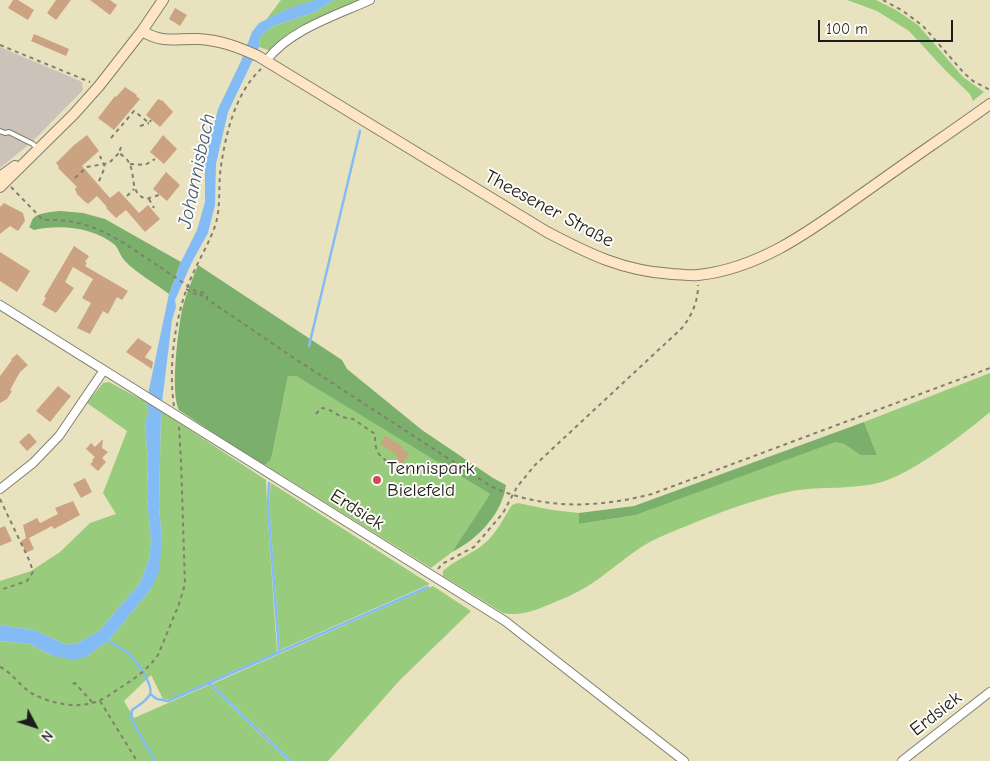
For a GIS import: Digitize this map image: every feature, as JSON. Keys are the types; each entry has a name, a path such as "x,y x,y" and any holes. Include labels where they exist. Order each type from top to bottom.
{"street":[{"path":"0,187 87,101 142,31 163,0"},
{"path":"267,60 271,54 300,32 370,0"},
{"name":"Theesener Straße","path":"142,31 161,40 200,39 226,43 267,60 457,179 547,232 584,251 618,265 652,272 697,275 742,265 782,248 834,214 990,104"},
{"path":"0,177 34,152"},
{"name":"Erdsiek","path":"0,305 505,622 684,761"},
{"path":"0,489 33,463 54,441 104,370"},
{"name":"Erdsiek","path":"902,761 990,692"}],"lane":[{"path":"0,130 5,133 9,132 33,144 34,152"}],"path":[{"path":"883,0 903,11 923,26 973,82 990,90"},
{"path":"0,45 99,86"},
{"path":"0,667 32,694 77,706 100,701 147,669 158,655 179,604 185,584 181,460 173,396 178,320 186,289 216,223 219,207 221,166 233,115 246,86 267,60"},
{"path":"111,138 134,111 148,123"},
{"path":"140,126 151,120"},
{"path":"76,178 88,166 105,164 112,160 120,153 121,147"},
{"path":"120,153 130,164 134,189 141,197 149,199 159,195"},
{"path":"100,156 105,164"},
{"path":"130,164 145,165 155,159"},
{"path":"99,180 105,164"},
{"path":"11,187 44,220 72,221 96,228 160,267 444,458 492,488 512,496 558,505 602,504 644,496 990,368"},
{"path":"127,196 134,189"},
{"path":"149,199 154,208"},
{"path":"432,576 442,564 474,547 503,513 517,487 535,465 682,328 691,316 696,304 697,275"},
{"path":"186,289 195,294 202,292 207,296 207,299"},
{"path":"316,414 321,408 328,409 342,417 353,420 374,434 378,454 404,470 412,470"},
{"path":"0,499 33,572 27,581 0,590"},
{"path":"73,684 75,683 92,702"},
{"path":"100,701 137,761"}],"shaded area":[{"path":"0,47 82,82 83,90 33,141 0,168"}],"green space":[{"path":"281,0 315,0 287,9 266,20"},
{"path":"334,0 358,0 299,27 271,51 259,47 260,37 271,27 315,12"},
{"path":"847,0 876,0 896,10 918,25 963,77 984,92 973,101 970,94 909,31 877,11"},
{"path":"60,211 83,213 105,219 181,262 169,294 135,270 124,259 115,245 97,234 76,228 54,227 34,230 29,227 37,215"},
{"path":"198,265 342,360 347,369 422,430 506,485 500,506 479,533 462,547 452,552 490,494 296,376 288,376 271,460 265,465 251,458 179,410 176,402 175,376 179,332 182,310"},
{"path":"990,373 990,412 967,431 923,461 909,470 882,482 860,486 792,491 724,511 650,542 580,591 543,607 523,613 503,613 443,576 443,571 489,539 512,505 518,503 579,513 579,524 636,515 835,441 844,444 860,455 877,455 864,422"},
{"name":"Tennispark Bielefeld","path":"288,376 296,376 490,494 452,552 431,568 265,465 271,460"},
{"path":"109,382 146,402 149,413 145,422 148,463 147,497 151,541 149,559 140,583 99,631 78,643 67,645 34,630 0,625 0,581 31,571 60,552 90,523 116,514 103,493 127,431 87,403 103,383"},
{"path":"161,411 266,480 277,652 171,699 163,699 151,675 124,701 134,718 209,685 288,761 0,761 0,641 30,644 53,656 86,657 109,640 151,589 162,541 159,506"},
{"path":"864,422 877,455 860,455 844,444 835,442 636,515 579,524 579,513 634,506"},
{"path":"271,483 430,584 280,650 269,504"},
{"path":"433,586 471,611 400,680 328,761 292,761 212,684"}],"water":[{"path":"315,0 334,0 315,12 271,27 260,37 259,47 228,112 216,164 215,205 208,233 192,262 175,300 176,307 172,320 161,411 159,506 162,541 159,572 151,589 109,640 86,657 74,660 53,656 30,644 0,641 0,625 34,630 67,645 78,643 99,631 140,583 149,559 151,541 147,497 148,463 145,422 149,413 146,402 169,294 181,262 197,230 205,202 205,160 218,109 241,61 252,32 259,23 287,9"}],"building":[{"path":"13,0 18,0 34,10 28,20 8,8"},
{"path":"56,0 71,0 56,20 47,13"},
{"path":"90,0 110,0 117,5 110,15"},
{"path":"175,8 187,15 180,26 169,19"},
{"path":"34,34 69,49 66,56 31,41"},
{"path":"125,87 140,99 114,130 98,118 115,96"},
{"path":"158,99 163,101 173,112 160,127 146,115"},
{"path":"87,135 99,151 82,166 110,198 119,191 139,213 148,205 160,219 145,232 126,210 116,218 97,196 88,204 77,194 75,189 77,187 58,168 56,163"},
{"path":"163,135 177,149 164,164 150,152"},
{"path":"166,172 180,185 167,201 153,189"},
{"path":"4,203 23,213 25,221 18,231 10,226 0,234 0,207"},
{"path":"74,246 89,256 85,266 128,291 122,300 117,297 108,314 103,311 90,334 77,328 91,303 82,298 93,279 73,267 65,282 74,288 56,313 42,305 46,298 44,297"},
{"path":"0,252 30,271 17,292 0,281"},
{"path":"138,338 152,347 145,357 153,362 152,369 126,352"},
{"path":"17,354 28,365 20,372 7,399 0,403 0,376 11,359"},
{"path":"58,386 71,396 50,422 36,411"},
{"path":"29,433 37,442 27,451 19,442"},
{"path":"385,436 409,453 402,465 396,462 398,457 395,456 396,454 380,444"},
{"path":"103,439 102,448 108,452 102,458 106,462 98,471 90,464 95,457 86,449 91,443 95,447"},
{"path":"85,478 92,492 81,498 73,484"},
{"path":"73,501 80,515 54,529 52,526 29,538 34,549 26,553 21,541 26,538 23,525 37,518 40,523 58,514 55,508"},
{"path":"5,526 12,541 0,546 0,528"}],"waterway":[{"path":"309,346 360,131"},
{"path":"269,483 268,505 279,652"},
{"path":"150,694 157,699 168,701 428,587"},
{"path":"105,639 129,654 147,679 150,690 149,697 132,710 131,718 155,761"},
{"path":"209,683 290,761"}],"place":[{"name":"Tennispark Bielefeld","path":"377,480"}],"water label":[{"name":"Johannisbach","path":"197,171"}]}
